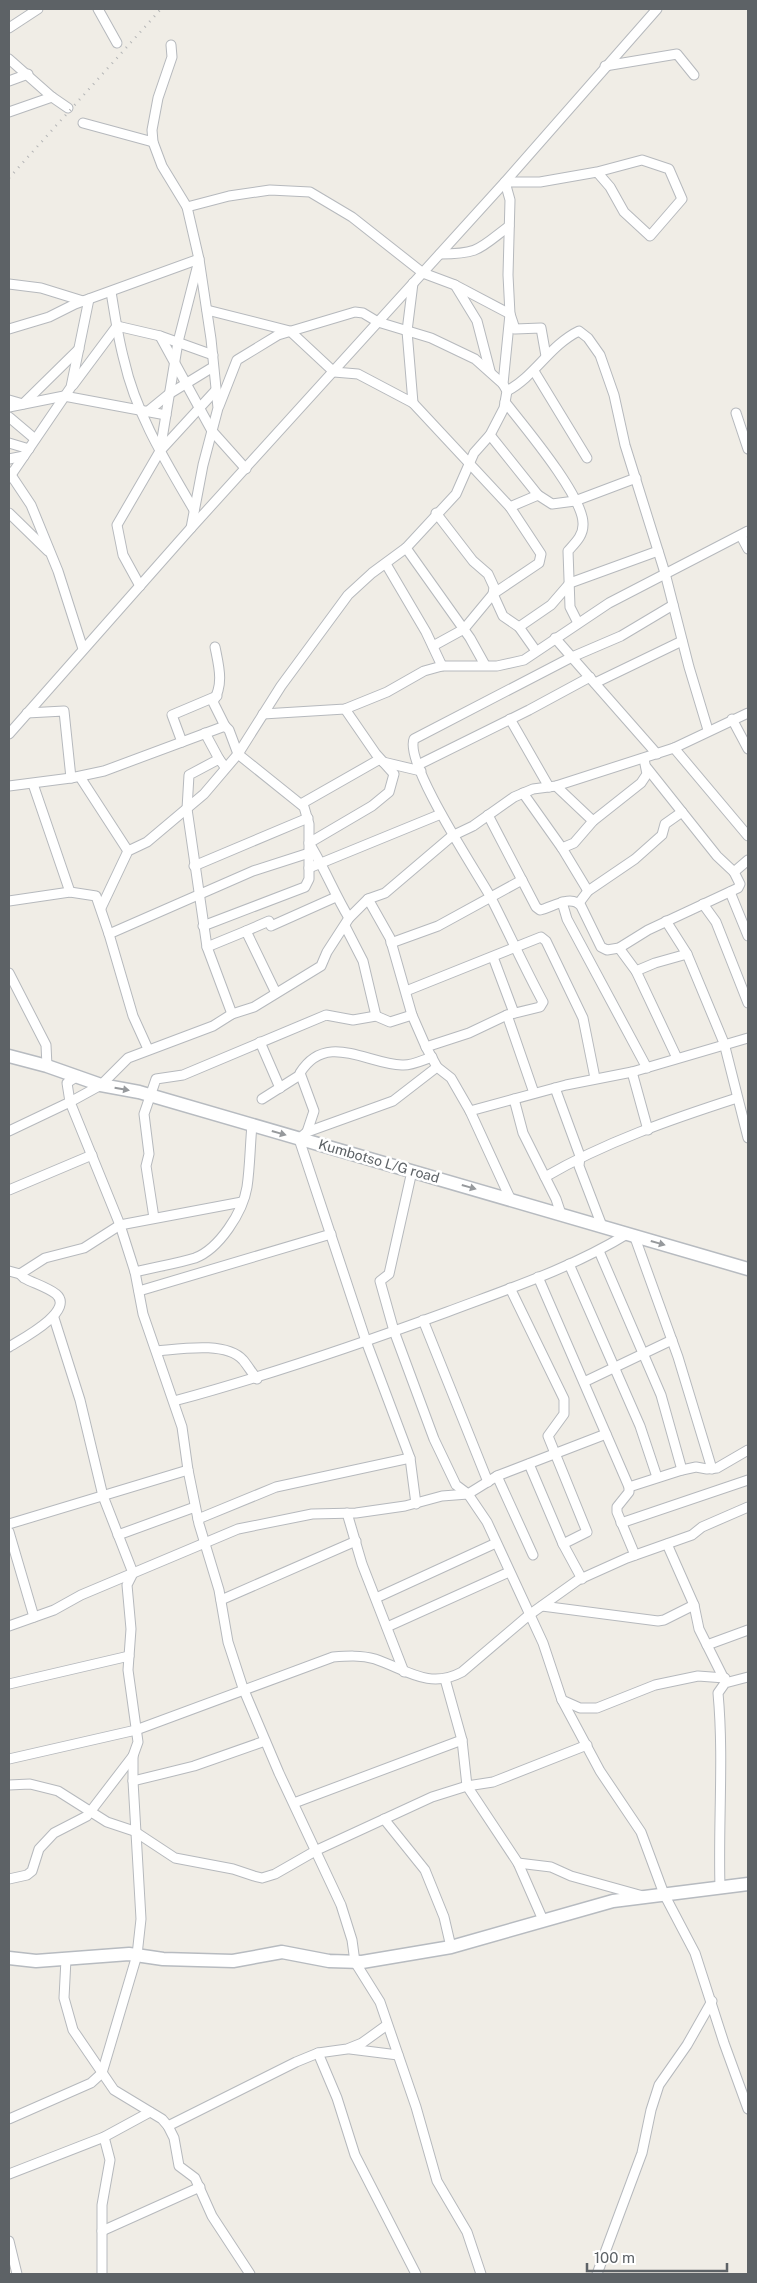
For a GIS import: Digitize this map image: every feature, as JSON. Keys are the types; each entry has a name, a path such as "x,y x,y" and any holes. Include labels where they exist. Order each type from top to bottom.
{"main road":[{"name":"Kumbotso L/G road","path":"9,1056 47,1066 101,1085 150,1095 252,1125 303,1135 412,1171 510,1198 748,1269"},
{"path":"9,1958 36,1961 136,1955 163,1959 233,1961 282,1952 329,1961 355,1962 399,1957 451,1947 613,1901 748,1884"}],"street":[{"path":"9,28 38,9"},
{"path":"98,9 117,43"},
{"path":"9,734 191,528 423,273 657,9"},
{"path":"171,45 172,57 158,98 152,130 153,142 162,166 187,207 199,259 207,310 218,408"},
{"path":"605,66 677,54 694,75"},
{"path":"9,59 52,97 68,108"},
{"path":"9,81 28,74"},
{"path":"9,112 52,97"},
{"path":"83,123 153,142"},
{"path":"504,182 540,182 597,172 642,160 669,169 682,199 650,236 624,212 610,187 597,172"},
{"path":"101,908 128,851 147,842 204,794 238,754 262,714 348,595 372,573 406,548 436,513 456,494 474,452 490,434 504,408 510,314 510,195 504,182"},
{"path":"187,207 229,196 270,190 310,192 352,217 423,273 455,285 510,314 515,329 541,328 546,356"},
{"path":"440,254 464,254 478,251 509,226"},
{"path":"9,328 49,317 86,300 199,259"},
{"path":"160,452 178,342 199,259"},
{"path":"412,403 407,331 414,283"},
{"path":"9,284 41,288 86,300"},
{"path":"455,285 477,322 490,371"},
{"path":"111,292 124,362 160,452 194,510"},
{"path":"71,387 86,300"},
{"path":"207,310 290,331 334,372 358,374 412,403 510,508 541,554 539,563 493,594 464,629 433,646"},
{"path":"191,528 218,408 237,360 278,335 354,312 363,313 378,322 431,338 476,359 505,387"},
{"path":"117,326 160,336 213,355"},
{"path":"83,649 50,553 31,505 9,475 36,439 64,396 117,326"},
{"path":"505,387 522,383 546,356 567,337 579,331 588,338 600,355 614,395 625,444 665,573 682,641 708,730"},
{"path":"160,336 212,431 246,469"},
{"path":"23,404 79,349"},
{"path":"144,412 169,394 213,368"},
{"path":"534,370 587,458"},
{"path":"140,586 123,555 117,525 160,452 216,390"},
{"path":"9,407 64,396 166,415"},
{"path":"9,400 23,404"},
{"path":"504,402 548,458 582,515 581,535 568,551 570,607 578,623"},
{"path":"736,413 748,449"},
{"path":"9,417 36,439"},
{"path":"490,434 538,495 552,504 575,501 636,478"},
{"path":"9,443 26,452"},
{"path":"9,459 26,452"},
{"path":"510,508 538,495"},
{"path":"9,513 50,553"},
{"path":"436,513 473,561 488,574 494,586 493,594 503,616 519,627 536,652"},
{"path":"262,714 345,709 387,692 424,671 442,666 510,664 524,660 610,602 665,573 745,534 748,549"},
{"path":"406,548 464,629 485,665"},
{"path":"519,627 551,605 570,584 658,551"},
{"path":"386,564 433,646 442,666"},
{"path":"426,1047 469,1033 510,1014 540,1007 543,1002 490,897 452,836 419,768 412,744 414,739 572,657 621,636 673,606"},
{"path":"555,638 657,754"},
{"path":"301,804 382,760 419,768 510,719 592,680 682,641"},
{"path":"203,926 305,887 309,879 308,818 304,807 238,754 229,730 213,702 220,690 219,665 215,647"},
{"path":"182,742 172,715 217,696"},
{"path":"309,843 372,806 389,792 394,774 345,709"},
{"path":"27,713 64,711 76,778 128,851"},
{"path":"9,1132 101,1085 128,1058 213,1026 232,1014 254,1007 321,966 326,952 347,922 368,899 385,893 452,836 523,793 644,759 674,748 708,730 748,713"},
{"path":"510,719 553,786 593,821"},
{"path":"732,719 748,749"},
{"path":"9,786 76,778 104,771 225,726"},
{"path":"205,733 225,767"},
{"path":"674,748 748,836"},
{"path":"219,759 189,775 187,809 207,947 232,1014"},
{"path":"562,848 574,843 593,821 642,783 647,774 644,759"},
{"path":"488,815 537,909 544,909 562,902 574,900 579,903 601,948 607,950 618,948 666,921 740,886 734,872 717,856 647,768"},
{"path":"33,784 70,892"},
{"path":"523,793 562,848 588,891"},
{"path":"579,903 588,891 635,858 662,835 666,824 682,812"},
{"path":"309,868 442,814"},
{"path":"194,866 308,818"},
{"path":"309,843 322,863 363,961 376,1016"},
{"path":"109,934 253,871 309,854"},
{"path":"734,872 748,860"},
{"path":"392,943 438,926 522,880"},
{"path":"9,901 70,892 96,896 133,1016 148,1049"},
{"path":"730,892 748,936"},
{"path":"207,947 269,921 271,926 336,897"},
{"path":"368,899 382,921 392,943 412,1015 426,1047 437,1067 451,1078 470,1111 510,1198"},
{"path":"562,902 567,919 647,1068"},
{"path":"703,904 716,922 748,1003"},
{"path":"666,921 687,954 724,1043 748,1138"},
{"path":"246,931 276,993"},
{"path":"406,991 541,937 546,940 583,1018 594,1078"},
{"path":"618,948 636,972 677,1058"},
{"path":"636,972 654,963 687,954"},
{"path":"493,957 534,1094"},
{"path":"9,973 46,1045 47,1066"},
{"path":"154,1218 146,1166 149,1154 144,1114 156,1079 182,1075 326,1015 353,1020 376,1016 390,1022 412,1015"},
{"path":"470,1111 594,1078 632,1072 724,1043 748,1038"},
{"path":"260,1042 280,1088"},
{"path":"262,1099 300,1075 306,1063 318,1056 336,1052 352,1052 378,1061 404,1066 432,1057"},
{"path":"303,1135 393,1100 437,1067"},
{"path":"632,1072 648,1130"},
{"path":"300,1075 314,1111 303,1135 331,1234 366,1341 410,1458 416,1504"},
{"path":"76,1077 67,1082 70,1102 120,1225 135,1272 143,1314 182,1427 195,1507 221,1600 228,1642 243,1688 341,1905 352,1940 355,1962 380,2002 416,2106 437,2181 467,2232 481,2274"},
{"path":"555,1088 580,1156 578,1166 602,1226"},
{"path":"545,1177 580,1156 737,1098"},
{"path":"514,1099 522,1133 545,1177 561,1214"},
{"path":"135,1272 195,1258 221,1240 242,1202 247,1188 252,1125"},
{"path":"9,1190 92,1155"},
{"path":"412,1171 389,1274 380,1281 394,1331 434,1440 456,1485 468,1494 487,1522 543,1643 562,1700 600,1771 640,1832 664,1894 695,1953 748,2109"},
{"path":"20,1274 45,1258 84,1248 120,1225 242,1202"},
{"path":"139,1291 331,1234"},
{"path":"174,1401 257,1379 394,1331 510,1288 599,1251 631,1235 672,1340 712,1469"},
{"path":"599,1251 643,1352 667,1414 682,1470"},
{"path":"569,1264 640,1426 657,1477"},
{"path":"9,1271 20,1274 24,1278 56,1294 60,1302 54,1318 9,1347"},
{"path":"538,1276 628,1487 629,1492 617,1507 621,1523 635,1555"},
{"path":"510,1288 564,1399 564,1414 548,1433 554,1454 586,1532 563,1544"},
{"path":"9,1880 27,1875 32,1870 39,1849 54,1833 87,1816 91,1812 133,1756 138,1742 128,1670 131,1629 127,1585 133,1573 103,1496 80,1400 54,1318"},
{"path":"424,1320 488,1482"},
{"path":"584,1382 643,1352 672,1340"},
{"path":"156,1352 196,1348 215,1348 231,1352 242,1358 257,1379"},
{"path":"9,1626 238,1529 312,1514 347,1513 416,1504 442,1496 468,1494 497,1476 606,1434"},
{"path":"628,1487 696,1467 712,1469 730,1462 748,1450"},
{"path":"198,1519 276,1487 410,1458"},
{"path":"529,1464 563,1544 582,1578"},
{"path":"9,1524 188,1470"},
{"path":"497,1476 533,1555"},
{"path":"621,1523 748,1480"},
{"path":"9,1759 136,1730 243,1688 332,1657 353,1655 374,1659 422,1680 445,1679 462,1672 530,1615 582,1578 635,1555 692,1535 702,1527 748,1506"},
{"path":"118,1535 195,1507"},
{"path":"347,1513 404,1672"},
{"path":"9,1532 34,1617"},
{"path":"221,1600 356,1541"},
{"path":"376,1598 496,1543"},
{"path":"667,1544 694,1605 699,1629 725,1680"},
{"path":"387,1627 509,1572"},
{"path":"542,1606 595,1615 658,1621 664,1620 694,1605"},
{"path":"707,1646 748,1630"},
{"path":"9,1684 128,1656"},
{"path":"562,1700 580,1708 597,1708 662,1683 698,1676 725,1680 748,1677"},
{"path":"445,1679 462,1740 467,1786 518,1863 543,1920"},
{"path":"720,1887 718,1826 721,1774 718,1693 725,1680"},
{"path":"133,1781 194,1766 265,1740"},
{"path":"294,1803 462,1740"},
{"path":"9,1785 30,1784 58,1791 107,1822 134,1831 175,1858 233,1869 262,1878 275,1874 317,1850 432,1797 467,1786 492,1782 587,1745"},
{"path":"9,2119 91,2083 102,2073 136,1955 140,1919 134,1831 133,1756"},
{"path":"384,1819 425,1870 444,1917 451,1947"},
{"path":"518,1863 551,1867 570,1876 644,1896"},
{"path":"66,1959 64,1998 73,2030 114,2090 162,2119 168,2126 174,2138 179,2166 195,2178 215,2222 250,2274"},
{"path":"597,2274 642,2153 659,2085 687,2045 712,2001"},
{"path":"168,2126 296,2062 318,2053 347,2048 362,2043 387,2026"},
{"path":"347,2048 398,2055"},
{"path":"318,2053 337,2098 355,2155 416,2274"},
{"path":"9,2174 104,2137 150,2112"},
{"path":"102,2274 102,2191 110,2160 104,2137"},
{"path":"102,2231 200,2187"},
{"path":"9,2244 17,2274"}],"railway":[{"path":"9,178 161,9"}]}
